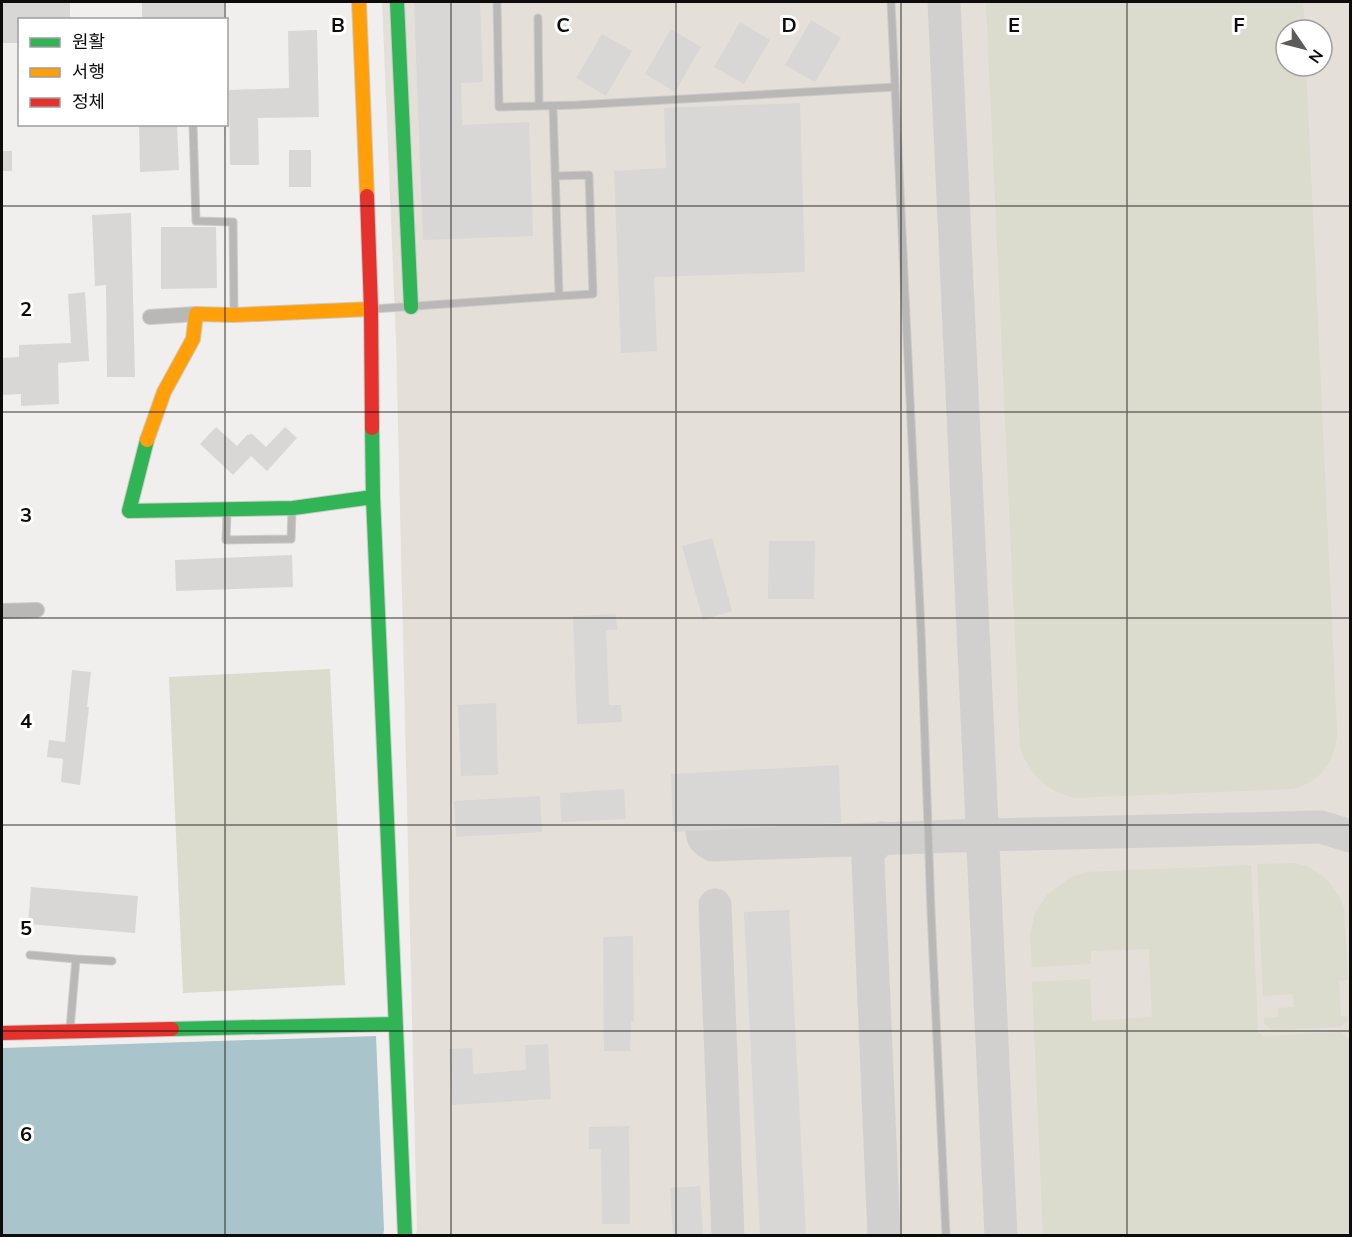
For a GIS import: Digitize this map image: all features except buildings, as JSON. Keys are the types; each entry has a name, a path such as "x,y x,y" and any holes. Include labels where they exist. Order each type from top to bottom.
{"street":[{"path":"359,2 371,309 373,497 405,1236"},
{"path":"397,2 411,306"},
{"path":"150,317 371,309"},
{"path":"196,314 193,339 164,392 147,440 129,511 292,508 373,497"},
{"path":"2,611 37,610"},
{"path":"2,1033 395,1024"}],"lane":[{"path":"497,2 499,107 895,87"},
{"path":"891,2 921,630 946,1236"},
{"path":"538,18 539,106"},
{"path":"553,106 559,296"},
{"path":"193,126 196,221 233,222 234,315"},
{"path":"371,309 593,294 589,176 556,176"},
{"path":"228,510 226,540 291,539 292,508"},
{"path":"30,955 112,961"},
{"path":"69,1031 76,959"}],"shaded area":[{"path":"382,2 1350,2 1350,1235 415,1235 417,1230 396,341"},
{"path":"986,2 1303,2 1304,18 1274,18 1274,78 1307,78 1337,732 1334,752 1319,775 1312,781 1293,789 1076,798 1057,791 1041,781 1029,766 1020,748"},
{"path":"330,669 345,985 183,993 169,677"},
{"path":"1295,863 1312,869 1326,879 1344,908 1348,980 1339,981 1341,1016 1350,1017 1340,1027 1272,1030 1264,1024 1264,1018 1278,1017 1278,1008 1294,1007 1293,994 1263,996 1257,864"},
{"path":"1251,865 1258,1032 1263,1036 1340,1032 1350,1040 1350,1235 1043,1235 1032,982 1090,979 1092,1021 1152,1017 1149,949 1091,951 1091,964 1032,967 1030,934 1035,913 1047,895 1069,878 1087,872"}],"water":[{"path":"376,1036 383,1235 2,1235 2,1048"}],"taxiway":[{"path":"944,2 1001,1236"},
{"path":"702,830 705,840 713,845 982,835 1321,827 1350,836"},
{"path":"882,838 869,851 868,861 884,1236"},
{"path":"715,905 728,1236"}],"traffic: fast":[{"path":"397,2 411,307"},
{"path":"372,428 373,497 405,1236"},
{"path":"147,440 129,511 293,508 373,497"},
{"path":"172,1029 395,1024"}],"traffic: slow":[{"path":"359,2 367,196"},
{"path":"147,440 164,392 193,339 196,314 234,315 371,309"}],"traffic: jam":[{"path":"367,196 372,428"},
{"path":"2,1033 172,1029"}]}
